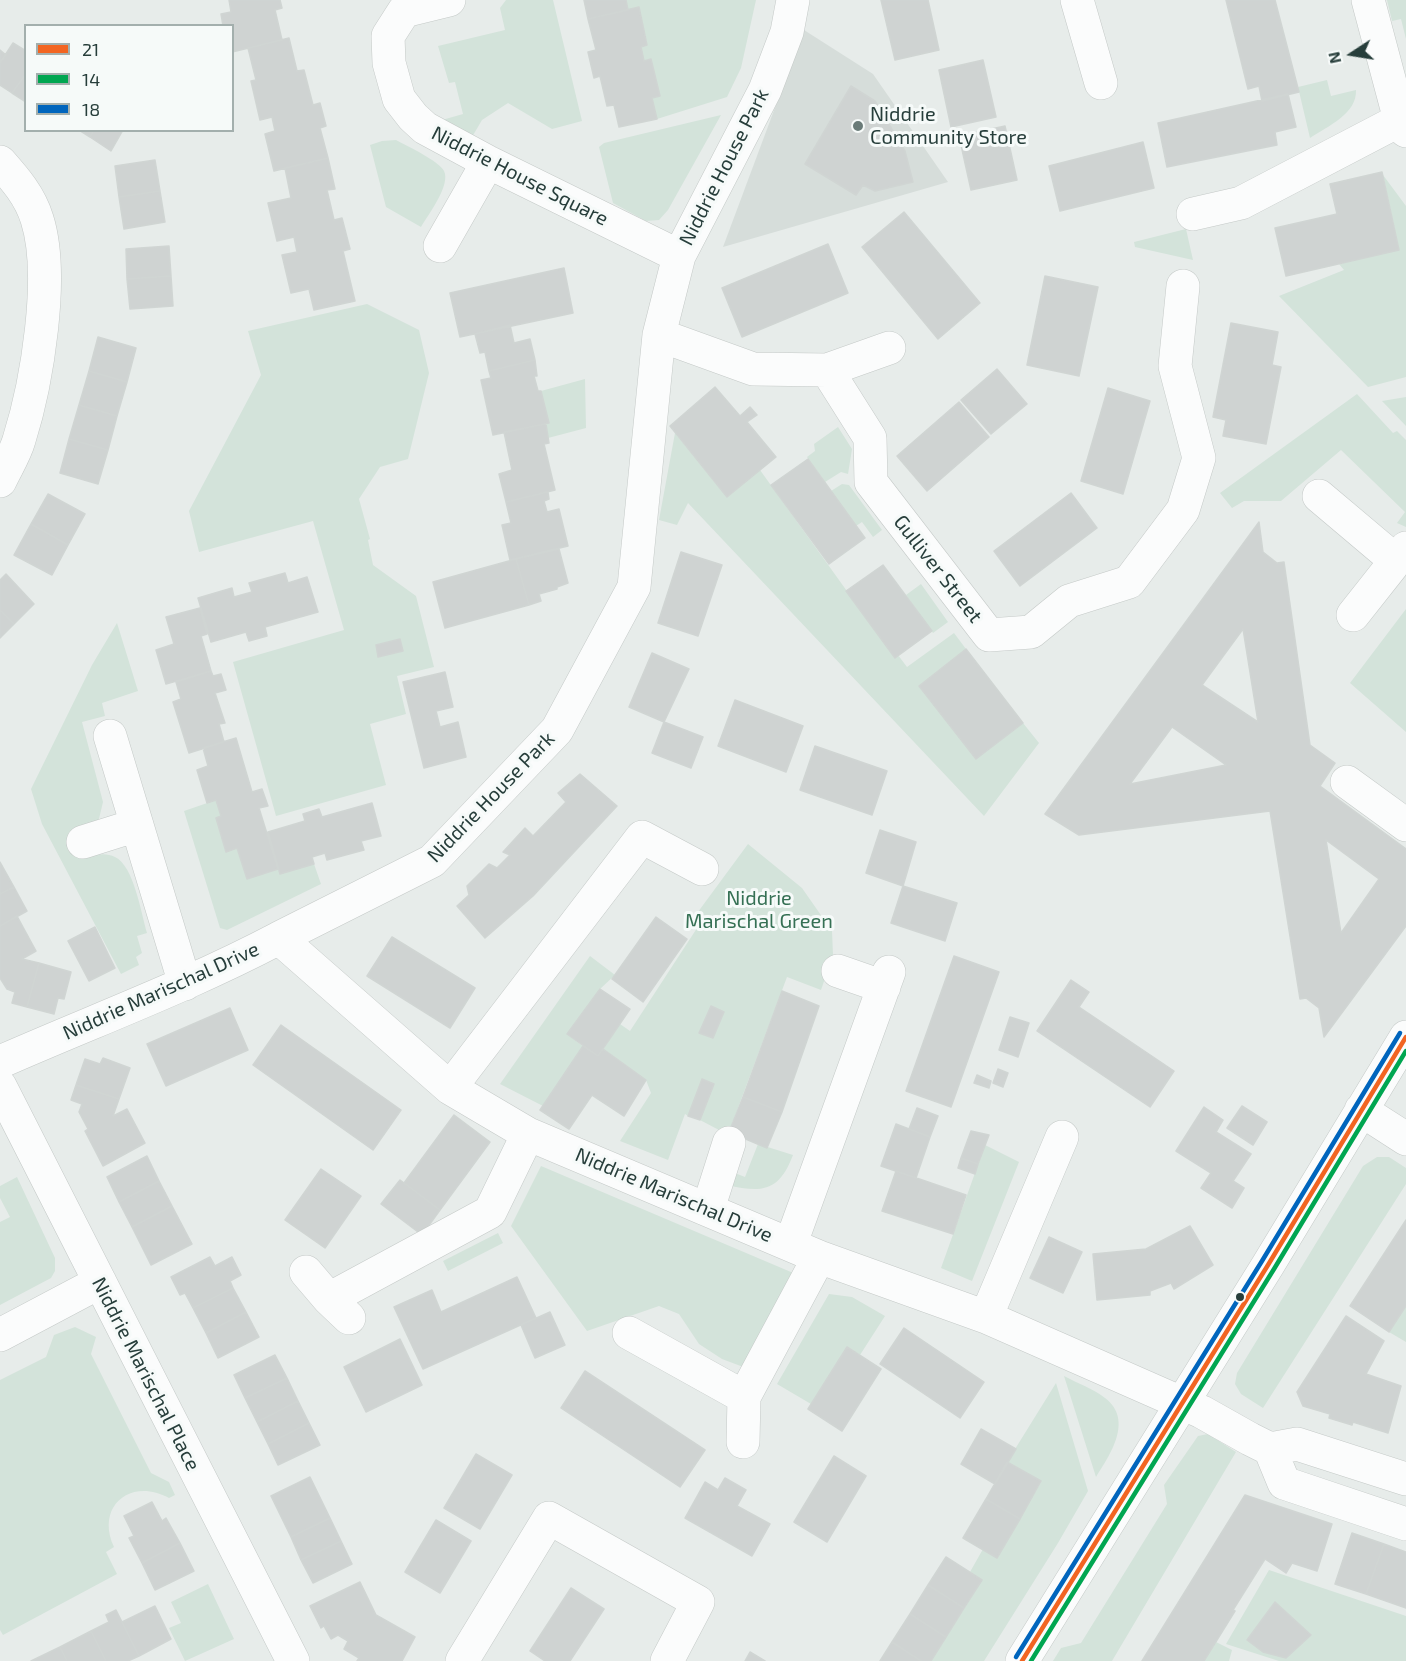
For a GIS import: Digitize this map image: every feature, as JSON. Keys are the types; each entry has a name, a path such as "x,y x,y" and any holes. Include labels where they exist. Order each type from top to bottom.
{"street":[{"name":"Niddrie House Square","path":"449,0 404,11 388,36 389,63 399,99 413,117 425,128 488,162 679,256"},
{"name":"Niddrie House Park","path":"279,938 432,861 557,730 634,587 659,335 679,256 765,90 787,32 793,0"},
{"path":"1077,0 1101,83"},
{"path":"1193,214 1241,202 1403,125 1368,0"},
{"path":"0,162 22,187 37,218 45,253 44,308 33,381 19,441 0,481"},
{"path":"440,246 488,162"},
{"name":"Gulliver Street","path":"827,370 870,438 871,482 989,635 1031,632 1069,601 1129,582 1183,510 1200,459 1175,366 1183,286"},
{"path":"659,335 753,369 827,370 889,348"},
{"path":"1319,496 1401,554 1353,615"},
{"path":"110,736 185,984"},
{"path":"1347,782 1406,825"},
{"path":"83,842 137,825"},
{"path":"450,1088 642,837 702,869"},
{"name":"Niddrie Marischal Drive","path":"0,1062 185,984 279,938 450,1088 528,1134 805,1250 986,1317 1182,1403 1270,1449"},
{"path":"743,1442 744,1396 805,1250 886,979 838,971"},
{"path":"1022,1661 1268,1266 1406,1038"},
{"name":"Niddrie Marischal Place","path":"0,1086 293,1661"},
{"path":"1361,1110 1406,1139"},
{"path":"306,1272 339,1308 490,1212 528,1134"},
{"path":"986,1317 1062,1137"},
{"path":"708,1209 729,1143"},
{"path":"0,1335 100,1282"},
{"path":"629,1334 744,1396"},
{"path":"1406,1479 1297,1444 1270,1449 1284,1483 1406,1524"},
{"path":"462,1661 549,1518 698,1602 667,1661"}],"shaded area":[{"path":"804,30 873,74 948,182 723,247"}],"green space":[{"path":"506,0 553,0 582,121 552,129 508,103 482,120 472,137 442,120 463,114 455,82 449,83 438,46 505,30 500,8"},
{"path":"626,0 756,0 741,68 727,97 657,119 652,98 660,96 651,60 644,61 641,47 647,44 639,8 628,10"},
{"path":"1387,0 1406,0 1406,39 1401,19 1392,21"},
{"path":"1327,80 1331,96 1356,90 1355,98 1347,113 1310,138 1298,87"},
{"path":"721,115 668,210 659,220 646,221 613,203 599,147 604,143"},
{"path":"396,140 430,158 444,171 442,192 421,227 386,207 370,145"},
{"path":"1383,175 1406,206 1406,377 1368,387 1279,296 1344,270 1339,264 1399,249"},
{"path":"1186,229 1193,260 1135,247 1134,242"},
{"path":"367,304 419,330 429,373 408,459 380,467 359,499 370,539 368,540 373,565 416,596 434,667 397,676 406,714 370,724 386,785 276,816 233,662 344,630 313,521 199,552 189,511 261,375 248,331"},
{"path":"585,379 586,428 548,438 546,424 549,423 541,391"},
{"path":"1357,394 1393,433 1397,431 1406,440 1406,527 1397,523 1405,512 1341,450 1281,501 1244,501 1232,508 1220,493"},
{"path":"1406,397 1406,426 1382,401"},
{"path":"838,427 852,449 848,474 841,472 825,482 807,457 815,451 814,444"},
{"path":"675,433 727,497 760,470 895,658 898,655 907,667 954,633 966,649 919,686 976,759 1023,723 1039,743 984,816 688,503 677,525 659,520"},
{"path":"842,484 849,485 882,530 873,537 862,522 856,526 831,491"},
{"path":"921,584 948,622 933,633 906,595"},
{"path":"1406,609 1406,732 1350,683"},
{"path":"117,623 138,691 102,703 105,716 82,722 103,802 98,823 70,833 79,859 111,855 122,862 132,880 147,933 137,936 142,953 136,957 139,965 121,974 42,824 31,789 92,665"},
{"path":"216,800 221,816 216,818 226,852 237,848 247,879 278,869 280,874 314,864 321,884 227,930 220,928 184,811"},
{"name":"Niddrie Marischal Green","path":"748,844 802,888 832,931 833,955 821,990 787,977 729,1132 719,1130 700,1120 714,1084 702,1080 688,1116 685,1114 668,1160 620,1141 651,1093 646,1080 603,1049 620,1024 630,1031 701,922 695,916"},
{"path":"590,956 615,975 600,989 567,1034 583,1046 543,1106 500,1084"},
{"path":"758,1144 793,1155 782,1176 775,1183 760,1189 727,1185 727,1170 745,1177"},
{"path":"985,1145 1019,1162 972,1281 941,1268"},
{"path":"1377,1157 1389,1157 1406,1168 1406,1184 1263,1408 1241,1394 1235,1384 1237,1373 1363,1166"},
{"path":"541,1166 798,1275 746,1368 722,1359 699,1344 679,1314 659,1306 587,1331 511,1226"},
{"path":"17,1177 55,1258 55,1271 51,1278 0,1305 0,1222 10,1217 0,1198 0,1186"},
{"path":"498,1233 503,1243 448,1271 443,1261"},
{"path":"829,1294 852,1297 885,1316 860,1355 847,1347 811,1404 777,1384"},
{"path":"1406,1306 1406,1342 1389,1332"},
{"path":"75,1327 96,1337 91,1354 151,1473 169,1482 175,1495 169,1498 155,1492 142,1491 130,1493 120,1499 109,1519 109,1532 114,1547 106,1552 117,1574 3,1635 0,1630 0,1380 46,1357 54,1335"},
{"path":"1064,1376 1105,1398 1114,1407 1118,1417 1117,1438 1096,1477"},
{"path":"1056,1383 1088,1491 984,1661 931,1661 982,1580 970,1572 983,1549 997,1557 1041,1482 1007,1462"},
{"path":"1208,1434 1236,1452 1112,1661 1053,1661 1061,1648 1081,1643 1167,1504 1164,1485 1198,1436"},
{"path":"1269,1570 1406,1616 1406,1661 1279,1661 1226,1644"},
{"path":"208,1584 234,1639 185,1661 169,1628 181,1623 171,1602"},
{"path":"1216,1642 1232,1650 1229,1661 1204,1661"}],"building":[{"path":"229,0 280,0 282,8 275,10 282,40 234,52 234,24 223,24 221,14 231,12"},
{"path":"584,0 626,0 628,10 588,19"},
{"path":"881,0 928,0 939,50 895,60"},
{"path":"1226,0 1275,0 1299,92 1262,101 1259,86 1248,89"},
{"path":"639,7 647,45 641,47 644,61 651,59 660,96 652,98 657,119 619,127 614,105 607,106 600,76 594,78 588,52 596,50 588,19"},
{"path":"289,38 297,71 304,70 313,105 320,103 326,126 320,128 328,158 274,171 265,134 275,131 272,117 260,120 251,81 256,80 248,48"},
{"path":"13,43 24,50 24,77 12,93 0,85 0,63"},
{"path":"0,50 6,55 0,63"},
{"path":"983,60 996,117 951,127 939,70"},
{"path":"24,77 24,101 12,93"},
{"name":"Niddrie Community Store","path":"851,86 875,101 905,151 913,182 875,191 863,185 856,195 805,164"},
{"path":"1288,94 1296,127 1275,132 1277,145 1167,167 1158,123"},
{"path":"1005,126 1017,180 971,190 959,136"},
{"path":"82,132 93,132 90,137"},
{"path":"93,132 122,132 111,151 90,137"},
{"path":"1143,142 1154,188 1060,211 1049,166"},
{"path":"328,158 335,189 327,190 334,220 342,218 350,249 343,251 355,301 314,310 309,289 291,293 282,255 297,252 294,237 277,241 268,203 291,198 285,168"},
{"path":"155,160 160,191 119,197 115,166"},
{"path":"1382,172 1399,250 1286,276 1275,228 1337,214 1330,184"},
{"path":"160,191 165,222 124,229 119,197"},
{"path":"904,212 980,303 938,339 862,247"},
{"path":"828,244 848,293 742,337 722,288"},
{"path":"169,246 171,276 127,279 126,249"},
{"path":"564,268 573,313 460,337 450,293"},
{"path":"171,276 173,306 130,309 127,279"},
{"path":"1045,276 1098,287 1079,376 1027,365"},
{"path":"1231,323 1278,332 1272,365 1281,367 1266,444 1223,436 1226,420 1213,417"},
{"path":"510,325 514,343 530,339 535,360 489,371 485,352 480,353 475,334"},
{"path":"98,337 136,348 127,382 89,371"},
{"path":"535,360 537,376 534,376 538,391 541,391 549,423 493,435 481,380 491,378 489,371"},
{"path":"997,369 1027,404 991,434 961,400"},
{"path":"89,371 127,382 117,416 79,405"},
{"path":"715,387 740,416 750,407 757,415 747,422 776,457 727,497 670,426"},
{"path":"1108,388 1150,401 1123,494 1081,481"},
{"path":"959,402 989,437 927,491 897,456"},
{"path":"79,405 117,416 108,450 69,439"},
{"path":"546,424 549,443 544,444 555,490 506,502 499,474 512,470 504,432"},
{"path":"69,439 108,450 98,484 60,473"},
{"path":"808,459 865,538 829,564 771,485"},
{"path":"548,492 549,499 544,501 547,512 559,509 568,546 510,560 502,525 511,523 506,502"},
{"path":"1071,493 1097,528 1020,586 994,551"},
{"path":"48,494 85,514 68,545 31,524"},
{"path":"1259,522 1263,552 1277,563 1284,562 1310,745 1335,763 1320,786 1406,849 1406,926 1324,1037 1319,1008 1306,998 1300,999 1270,811 1079,835 1045,814","holes":["1243,629 1258,722 1202,685","1172,727 1226,765 1130,784","1326,840 1379,879 1341,933"]},
{"path":"31,524 68,545 52,575 14,555"},
{"path":"559,549 568,583 539,594 541,601 529,605 516,559"},
{"path":"681,552 722,565 698,636 658,623"},
{"path":"516,559 529,605 445,628 433,582"},
{"path":"883,565 932,631 895,658 846,591"},
{"path":"285,573 288,583 307,577 318,612 265,627 267,636 249,641 246,632 211,642 198,598 232,588 234,597 252,592 249,583"},
{"path":"6,574 34,604 14,624 0,610 0,580"},
{"path":"200,608 207,634 201,636 211,671 166,684 156,650 174,644 166,617"},
{"path":"0,610 14,624 0,638"},
{"path":"400,639 403,651 378,657 376,645"},
{"path":"966,649 1023,723 976,759 919,686"},
{"path":"652,653 689,669 664,722 629,707"},
{"path":"211,671 213,676 221,674 226,690 215,693 225,723 219,724 224,742 189,753 173,702 181,699 176,682"},
{"path":"445,672 453,707 436,711 440,727 458,722 466,757 424,768 403,682"},
{"path":"735,700 803,726 786,772 718,746"},
{"path":"664,722 703,737 691,768 652,753"},
{"path":"236,738 252,792 262,789 268,806 259,808 278,869 247,879 237,848 226,852 216,818 221,816 216,800 207,803 197,770 208,766 203,748"},
{"path":"815,746 887,771 872,815 800,790"},
{"path":"580,774 617,806 533,896 485,938 457,906 469,895 467,886 489,864 497,868 510,855 503,852 525,828 533,836 566,802 558,793"},
{"path":"372,803 381,836 361,841 364,850 327,860 325,853 312,857 314,864 280,874 268,832 305,821 303,814 319,809 322,817"},
{"path":"880,830 916,842 903,886 866,873"},
{"path":"0,862 14,887 0,894"},
{"path":"903,886 957,903 945,941 891,923"},
{"path":"14,887 27,911 0,926 0,894"},
{"path":"17,916 36,951 22,959 39,963 27,1007 12,1003 15,992 7,989 0,978 0,926"},
{"path":"656,917 687,939 643,1002 612,979"},
{"path":"95,927 115,968 89,981 68,941"},
{"path":"392,937 475,988 450,1028 367,976"},
{"path":"954,956 999,972 951,1107 906,1091"},
{"path":"39,963 71,972 64,999 58,998 54,1014 27,1007"},
{"path":"1071,980 1089,992 1079,1007 1174,1071 1150,1107 1037,1031"},
{"path":"600,989 630,1009 598,1056 567,1034"},
{"path":"782,991 819,1006 782,1112 743,1097"},
{"path":"711,1006 724,1012 713,1038 699,1033"},
{"path":"230,1008 248,1050 166,1086 147,1044"},
{"path":"1010,1017 1029,1023 1018,1057 999,1050"},
{"path":"281,1025 401,1110 373,1150 253,1065"},
{"path":"583,1046 598,1056 603,1049 646,1080 624,1116 592,1095 569,1129 540,1110"},
{"path":"103,1058 130,1068 119,1099 76,1085 85,1059 100,1064"},
{"path":"998,1069 1008,1073 1003,1087 993,1083"},
{"path":"977,1075 991,1081 989,1088 974,1083"},
{"path":"702,1079 714,1084 700,1120 688,1116"},
{"path":"76,1085 119,1099 113,1116 127,1109 145,1143 103,1166 85,1131 88,1129 79,1112 82,1104 71,1100"},
{"path":"743,1097 782,1112 767,1148 729,1132"},
{"path":"1242,1106 1267,1122 1253,1145 1227,1128"},
{"path":"1204,1107 1223,1120 1216,1132 1251,1154 1233,1181 1244,1188 1232,1208 1201,1188 1211,1173 1176,1151"},
{"path":"917,1108 938,1116 930,1137 909,1129"},
{"path":"454,1115 490,1142 440,1210 404,1183"},
{"path":"896,1124 930,1137 916,1178 881,1166"},
{"path":"971,1131 989,1135 978,1164 961,1158"},
{"path":"147,1156 159,1181 119,1202 107,1177"},
{"path":"961,1158 978,1164 975,1174 958,1168"},
{"path":"321,1169 361,1196 325,1248 285,1220"},
{"path":"896,1171 966,1195 953,1234 882,1211"},
{"path":"400,1180 440,1210 422,1235 381,1204"},
{"path":"159,1181 172,1206 132,1227 119,1202"},
{"path":"172,1206 192,1244 151,1265 132,1227"},
{"path":"1406,1220 1406,1306 1389,1332 1350,1306"},
{"path":"1190,1226 1213,1265 1174,1289 1171,1283 1150,1291 1150,1295 1097,1300 1093,1254 1146,1249"},
{"path":"1049,1237 1082,1252 1063,1293 1030,1278"},
{"path":"210,1257 215,1266 232,1257 241,1275 230,1281 233,1288 193,1308 185,1293 180,1295 171,1277"},
{"path":"517,1277 536,1318 423,1369 394,1307 432,1290 441,1312"},
{"path":"233,1288 246,1312 206,1333 193,1308"},
{"path":"246,1312 259,1337 218,1358 206,1333"},
{"path":"550,1312 565,1345 535,1358 521,1325"},
{"path":"1346,1316 1384,1341 1366,1374 1401,1386 1388,1433 1353,1422 1352,1425 1329,1418 1330,1414 1303,1406 1297,1392"},
{"path":"904,1328 984,1382 960,1418 880,1364"},
{"path":"400,1339 422,1385 366,1412 344,1367"},
{"path":"847,1347 881,1369 842,1431 808,1409"},
{"path":"275,1355 287,1378 245,1398 234,1375"},
{"path":"585,1371 705,1450 680,1487 561,1408"},
{"path":"287,1378 298,1401 257,1422 245,1398"},
{"path":"298,1401 309,1423 268,1444 257,1422"},
{"path":"309,1423 320,1445 278,1465 268,1444"},
{"path":"981,1429 1016,1449 995,1484 961,1464"},
{"path":"476,1454 512,1475 480,1529 444,1508"},
{"path":"834,1456 866,1476 827,1542 794,1522"},
{"path":"1007,1462 1041,1481 1020,1519 986,1499"},
{"path":"310,1477 330,1518 291,1537 271,1496"},
{"path":"725,1478 746,1490 737,1506 770,1524 752,1556 685,1518 705,1482 718,1490"},
{"path":"1245,1495 1332,1524 1317,1571 1292,1563 1286,1573 1265,1559 1204,1661 1142,1661"},
{"path":"986,1499 1020,1519 997,1558 963,1538"},
{"path":"152,1502 162,1521 166,1518 180,1543 142,1563 129,1538 134,1536 124,1516"},
{"path":"330,1518 341,1541 301,1560 291,1537"},
{"path":"436,1520 471,1541 440,1593 405,1572"},
{"path":"1352,1533 1384,1544 1366,1594 1335,1584"},
{"path":"341,1541 352,1564 313,1583 301,1560"},
{"path":"180,1543 194,1571 155,1590 142,1563"},
{"path":"1384,1544 1406,1552 1406,1608 1366,1594"},
{"path":"946,1557 982,1580 964,1608 928,1585"},
{"path":"360,1582 376,1615 415,1637 402,1661 357,1661 359,1658 344,1649 348,1641 338,1635 331,1639 324,1626 321,1628 310,1606"},
{"path":"928,1585 964,1608 946,1637 910,1614"},
{"path":"571,1588 604,1609 570,1661 545,1661 530,1651"},
{"path":"1275,1602 1311,1635 1286,1658 1263,1652 1247,1640"},
{"path":"155,1606 171,1639 139,1656 122,1622"},
{"path":"116,1610 139,1656 128,1661 106,1661 91,1631 109,1622 106,1615"},
{"path":"910,1614 946,1637 931,1661 921,1661 892,1642"},
{"path":"91,1631 106,1661 67,1661 60,1647"},
{"path":"892,1642 921,1661 880,1661"},
{"path":"60,1647 67,1661 31,1661"},
{"path":"750,1652 765,1661 745,1661"}],"transit line":[{"name":"18","path":"1016,1657 1262,1261 1400,1033"},
{"name":"21","path":"1022,1661 1268,1265 1406,1037"},
{"name":"14","path":"1031,1661 1406,1051"}],"place":[{"name":"Niddrie Community Store","path":"858,126"}]}
